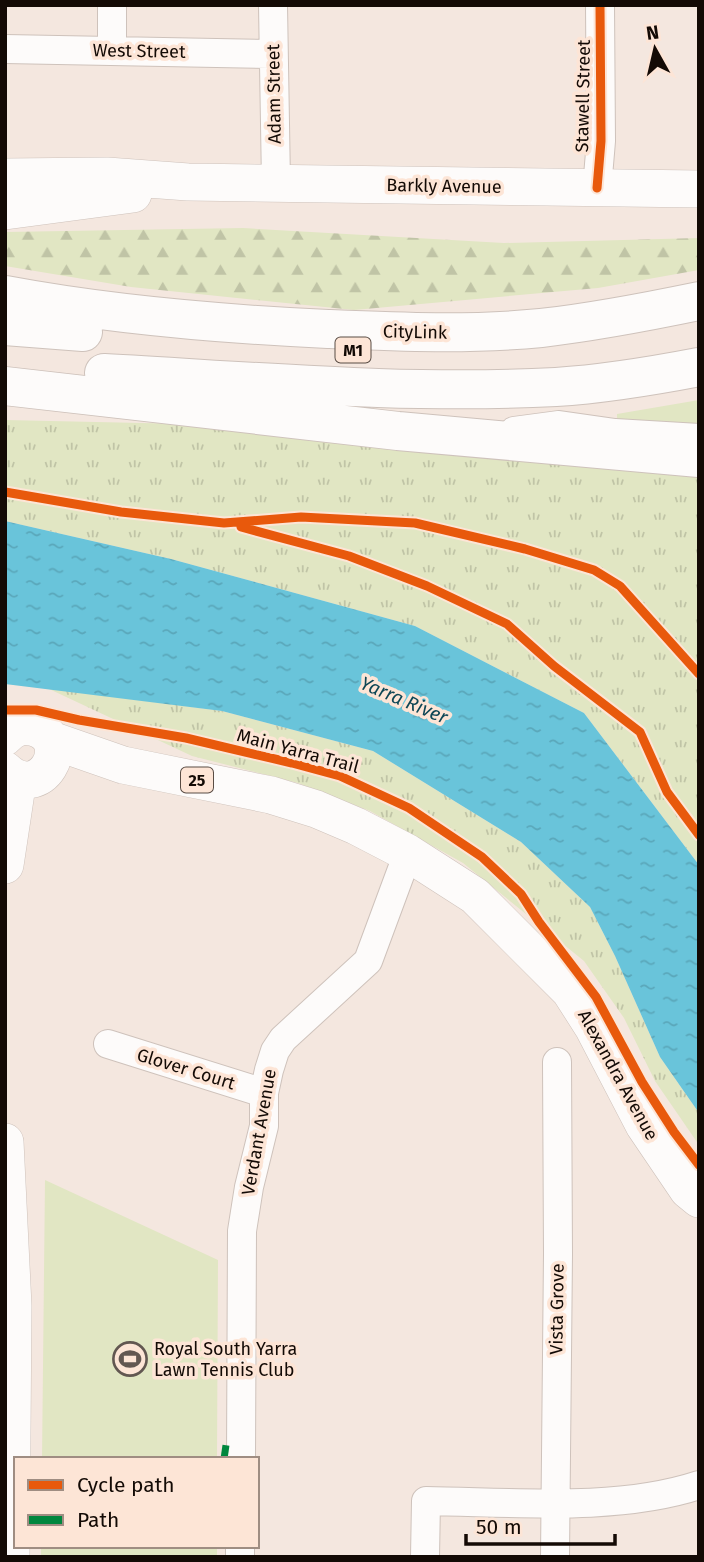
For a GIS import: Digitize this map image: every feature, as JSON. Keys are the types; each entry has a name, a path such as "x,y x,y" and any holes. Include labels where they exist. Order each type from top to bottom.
{"highway":[{"name":"CityLink","path":"5,295 62,306 227,325 408,333 475,333 541,328 611,319 699,301"},
{"name":"M1","path":"5,327 351,350 467,352 592,343 699,323"},
{"name":"M1","path":"5,368 399,388 474,389 559,387 699,367"},
{"path":"5,386 491,440 699,458"}],"main road":[{"name":"Barkly Avenue","path":"5,177 107,176 188,182 699,189"},
{"name":"Barkly Avenue","path":"5,211 137,194 188,182"},
{"name":"Alexandra Avenue","path":"20,751 122,765 271,795 316,809 408,853 475,896 570,991 593,1027 645,1125 688,1190 699,1199"},
{"name":"25","path":"5,864 20,751"},
{"path":"5,1142 9,1259 11,1557"}],"street":[{"path":"112,5 112,50"},
{"name":"Adam Street","path":"273,5 276,183"},
{"name":"Stawell Street","path":"597,188 601,141 600,5"},
{"name":"West Street","path":"5,49 273,54"},
{"path":"491,440 523,429 559,425 615,433 699,438"},
{"name":"Verdant Avenue","path":"241,1457 242,1231 249,1187 264,1126 264,1093 268,1070 283,1039 368,961 408,853"},
{"name":"Glover Court","path":"108,1044 264,1093"},
{"name":"Vista Grove","path":"555,1557 558,1254 556,1062"},
{"path":"425,1557 426,1501 555,1503 634,1499 699,1485"}],"green space":[{"path":"243,228 504,243 699,238 699,270 598,288 354,310 131,287 5,266 5,232"},
{"path":"699,400 699,433 617,426 617,414"},
{"path":"5,420 188,424 699,475 699,865 584,713 415,626 171,559 5,521"},
{"path":"47,688 222,711 373,751 521,842 590,907 660,1057 699,1113 699,1145 655,1081 624,1018 584,961 463,863 370,811 298,783 192,756"},
{"name":"Royal South Yarra Lawn Tennis Club","path":"45,1180 218,1260 217,1457 42,1457"},
{"path":"41,1548 217,1548 217,1557 41,1557"}],"water":[{"name":"Yarra River","path":"5,521 171,559 415,626 584,713 699,865 699,1113 660,1057 590,907 521,842 373,751 222,711 5,684"}],"marked path":[{"path":"224,1457 226,1445"}],"cycle path":[{"path":"597,188 601,141 600,5"},
{"path":"5,492 121,512 224,523 301,517 415,523 525,549 594,570 620,586 699,674"},
{"path":"241,527 349,556 427,586 507,624 554,666 640,732 667,792 699,835"},
{"name":"Main Yarra Trail","path":"5,710 36,710 186,738 292,763 340,776 409,808 482,857 521,894 596,997 642,1082 699,1165"}],"place":[{"name":"Royal South Yarra Lawn Tennis Club","path":"130,1359"}]}
